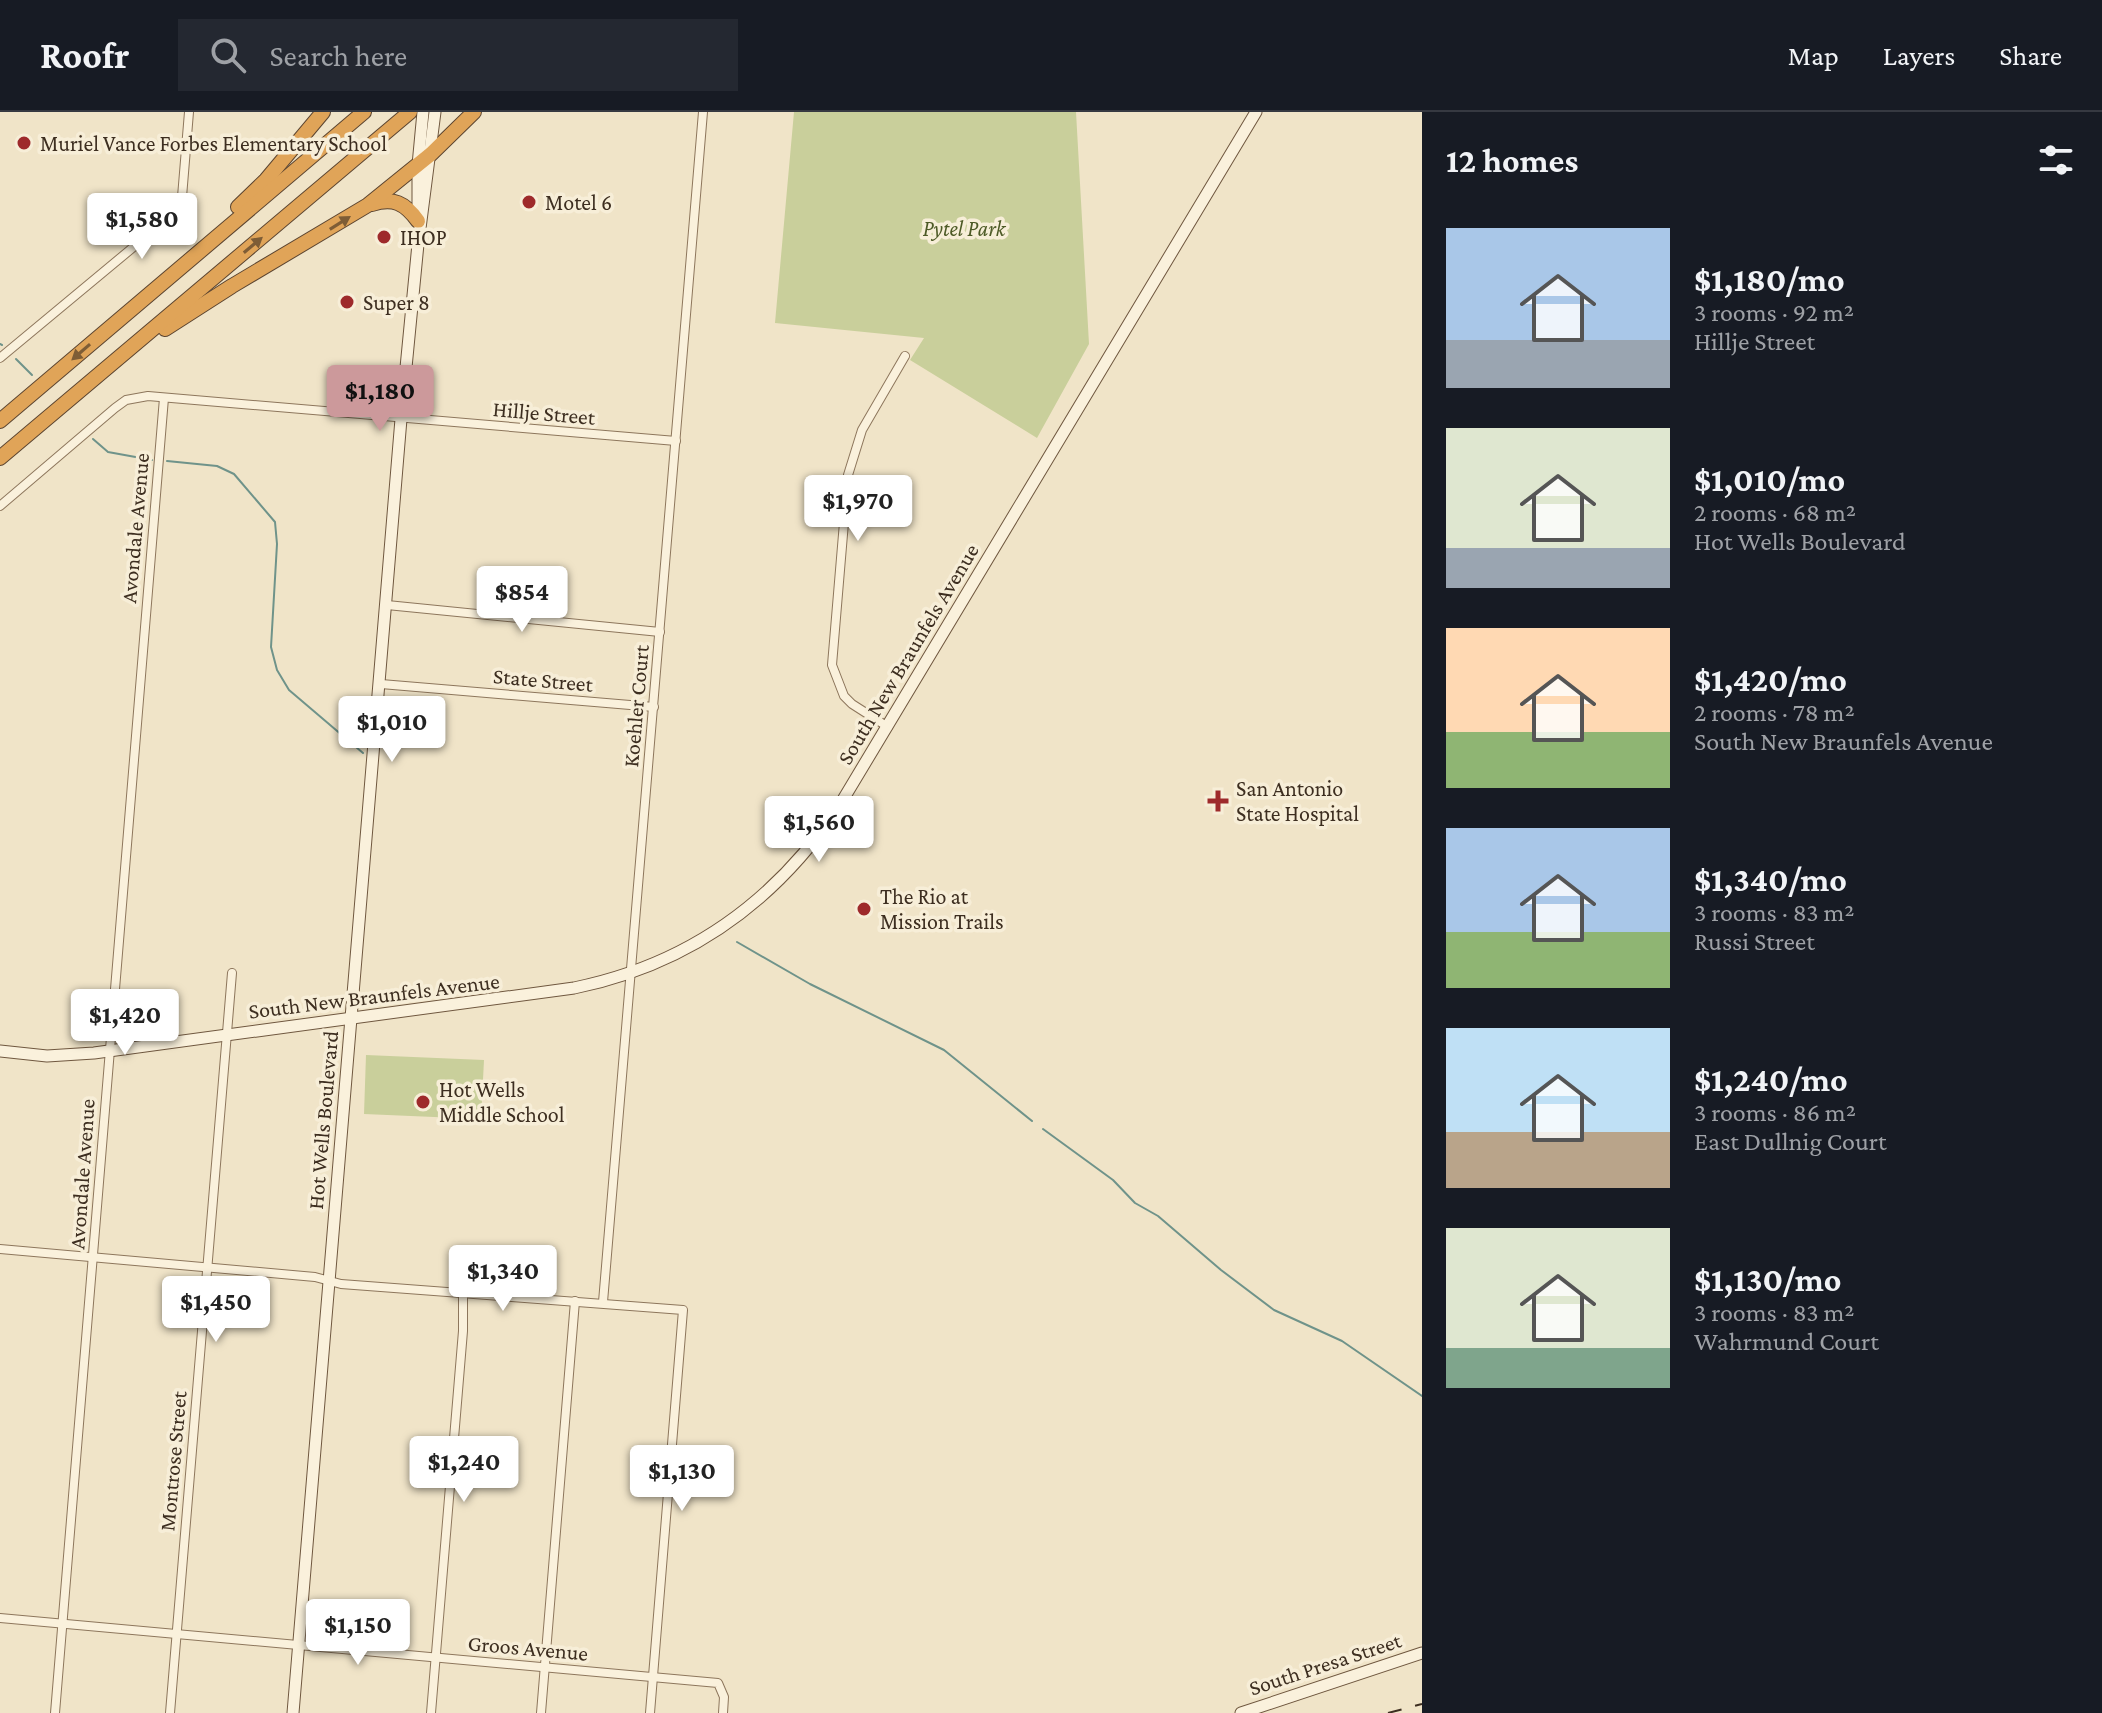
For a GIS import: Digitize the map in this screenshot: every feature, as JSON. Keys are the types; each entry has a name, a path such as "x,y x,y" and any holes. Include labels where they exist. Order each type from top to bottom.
{"highway":[{"path":"136,305 266,180 323,112"},
{"path":"0,421 364,112"},
{"path":"0,459 410,112"},
{"path":"108,367 232,286 368,205 431,154 474,112"},
{"path":"368,205 387,199 397,201 418,221"},
{"path":"0,415 26,400"}],"main road":[{"name":"Hot Wells Boulevard","path":"418,244 418,165 423,112"},
{"name":"Hot Wells Boulevard","path":"293,1713 401,419 435,112"},
{"name":"South New Braunfels Avenue","path":"0,1051 47,1056 109,1050 574,988 632,971 700,942 734,920 794,867 819,836 888,727 1256,112"},
{"name":"South Presa Street","path":"1241,1713 1422,1653"}],"street":[{"path":"0,358 178,210 182,197 189,112"},
{"name":"Koehler Court","path":"603,1302 703,112"},
{"path":"888,727 844,696 832,665 848,475 862,430 905,356"},
{"name":"Hillje Street","path":"0,506 126,400 148,396 676,441"},
{"name":"Avondale Avenue","path":"55,1713 164,398"},
{"path":"387,605 660,632"},
{"name":"State Street","path":"381,684 654,707"},
{"name":"Montrose Street","path":"170,1713 232,973"},
{"path":"0,1249 315,1277 341,1284 683,1310 650,1713"},
{"path":"431,1713 462,1347 463,1294"},
{"path":"541,1713 575,1301"},
{"name":"Groos Avenue","path":"0,1618 718,1683 724,1697 723,1713"}],"green space":[{"name":"Pytel Park","path":"794,112 1076,112 1089,344 1037,438 910,360 924,338 775,323"},
{"path":"366,1055 484,1060 481,1119 364,1114"}],"waterway":[{"path":"16,359 32,375"},
{"path":"93,439 108,452 152,460"},
{"path":"167,461 217,466 234,474 275,522 277,544 271,647 277,670 289,690 363,753"},
{"path":"737,942 810,984 944,1050 1032,1121"},
{"path":"1043,1129 1113,1180 1135,1203 1158,1216 1274,1310 1342,1341 1422,1396"}],"railway":[{"path":"1388,1713 1422,1704"}],"place":[{"name":"Muriel Vance Forbes Elementary School","path":"24,143"},
{"name":"Motel 6","path":"529,202"},
{"name":"IHOP","path":"384,237"},
{"name":"Super 8","path":"347,302"},
{"name":"San Antonio State Hospital","path":"1218,801"},
{"name":"The Rio at Mission Trails","path":"864,909"},
{"name":"Hot Wells Middle School","path":"423,1102"}]}
